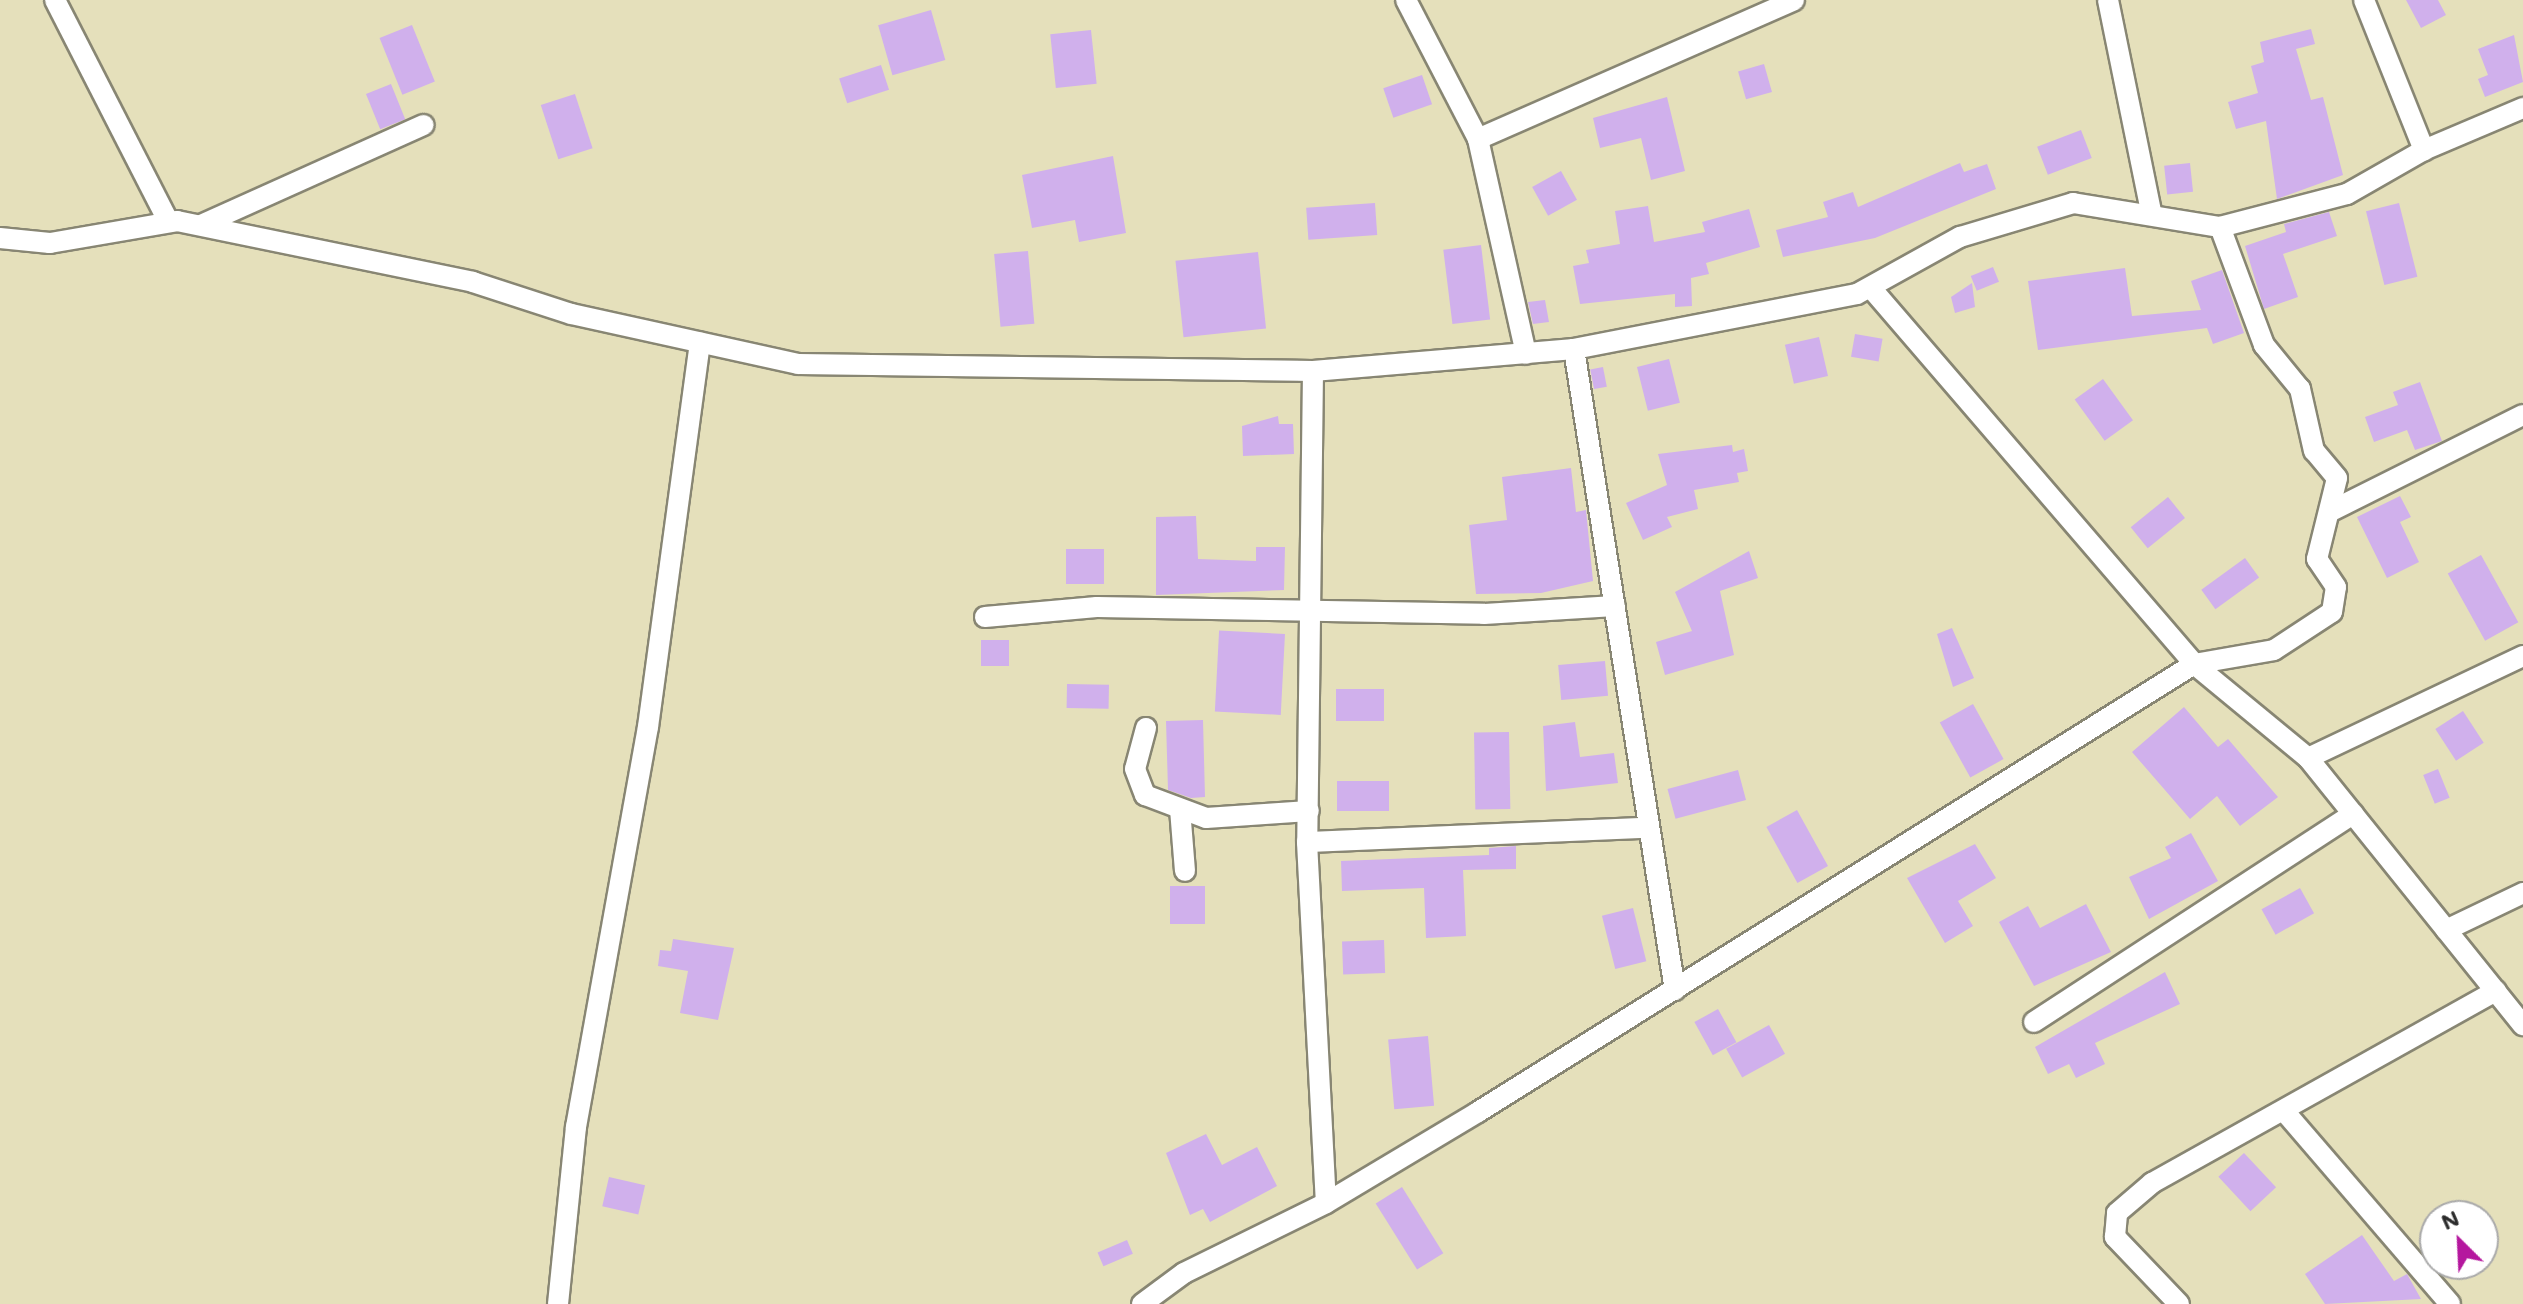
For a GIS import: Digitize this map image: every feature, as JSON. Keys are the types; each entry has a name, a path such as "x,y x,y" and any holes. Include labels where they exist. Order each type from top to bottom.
{"street":[{"path":"55,0 168,221"},
{"path":"1406,0 1478,139 1526,354"},
{"path":"1478,139 1794,0"},
{"path":"2108,0 2151,211"},
{"path":"2364,0 2424,150"},
{"path":"0,238 50,243 168,221 201,225 473,282 571,314 829,366 1313,371 1574,349 1871,288 1960,237 2073,203 2151,211 2220,227 2347,194 2424,150 2523,108"},
{"path":"201,225 424,125"},
{"path":"1142,1304 1184,1273 1326,1203 1675,990 2194,664 2274,650 2332,612 2336,587 2317,559 2333,510 2337,478 2314,451 2300,389 2264,345 2220,227"},
{"path":"1871,288 2194,664 2308,758 2523,1025"},
{"path":"558,1304 576,1127 648,727 700,342"},
{"path":"1574,349 1675,990"},
{"path":"1313,371 1315,613 1307,842 1326,1203"},
{"path":"2333,510 2523,415"},
{"path":"985,617 1097,607 1315,613 1615,606"},
{"path":"2308,758 2523,656"},
{"path":"1146,728 1135,769 1145,795 1206,818 1309,811"},
{"path":"1180,809 1185,871"},
{"path":"2034,1022 2353,814"},
{"path":"1307,842 1648,828"},
{"path":"2446,930 2523,893"},
{"path":"2179,1304 2115,1237 2117,1213 2152,1183 2285,1112 2496,991"},
{"path":"2285,1112 2450,1304"}],"building":[{"path":"2406,0 2438,0 2446,15 2421,28"},
{"path":"931,10 945,60 892,75 878,25"},
{"path":"412,25 435,82 402,95 380,38"},
{"path":"2311,29 2315,44 2296,49 2311,100 2323,97 2343,175 2277,199 2266,121 2236,129 2228,102 2258,93 2251,66 2264,62 2260,42"},
{"path":"1091,30 1097,84 1056,88 1050,34"},
{"path":"2514,35 2523,82 2485,97 2478,79 2488,75 2478,49"},
{"path":"1764,64 1772,92 1746,99 1738,71"},
{"path":"881,65 889,90 847,103 839,79"},
{"path":"1422,75 1432,104 1393,118 1383,88"},
{"path":"391,84 405,119 380,129 366,94"},
{"path":"575,94 593,148 558,159 541,105"},
{"path":"1667,97 1685,171 1651,180 1641,138 1600,148 1593,118"},
{"path":"2081,130 2092,158 2048,175 2037,147"},
{"path":"1113,156 1126,233 1079,242 1075,220 1032,228 1022,175"},
{"path":"1960,163 1964,172 1987,164 1996,189 1875,238 1783,257 1776,230 1828,217 1823,202 1853,192 1858,207"},
{"path":"2190,163 2193,192 2167,195 2164,166"},
{"path":"1561,171 1577,200 1548,216 1532,187"},
{"path":"1375,203 1377,235 1308,240 1306,208"},
{"path":"2399,203 2417,277 2384,285 2366,211"},
{"path":"1648,206 1654,242 1705,232 1702,222 1749,209 1760,247 1706,263 1709,274 1691,278 1692,306 1675,307 1675,294 1580,304 1573,266 1589,263 1586,250 1620,244 1615,211"},
{"path":"2329,212 2337,236 2283,254 2298,297 2264,309 2245,246 2286,232 2284,224"},
{"path":"1481,245 1490,319 1452,324 1443,250"},
{"path":"1028,251 1034,324 1000,327 994,254"},
{"path":"1258,252 1266,329 1184,337 1175,261"},
{"path":"1993,267 1999,282 1977,291 1971,276"},
{"path":"2125,268 2132,316 2201,310 2191,281 2222,270 2244,333 2213,344 2207,328 2038,350 2028,281"},
{"path":"1972,283 1975,307 1955,313 1951,297"},
{"path":"1545,300 1549,322 1533,324 1528,302"},
{"path":"1855,334 1883,339 1879,362 1851,357"},
{"path":"1819,337 1828,376 1794,384 1785,345"},
{"path":"1669,359 1680,403 1648,411 1637,367"},
{"path":"1603,367 1607,387 1594,389 1590,369"},
{"path":"2103,379 2133,420 2105,441 2075,400"},
{"path":"2420,382 2442,441 2415,450 2407,430 2374,442 2365,417 2398,405 2393,392"},
{"path":"1278,416 1279,424 1293,424 1294,454 1243,456 1242,426"},
{"path":"1732,445 1733,452 1744,449 1748,471 1737,473 1739,482 1694,490 1698,509 1667,517 1672,527 1643,540 1626,503 1667,485 1658,454"},
{"path":"1571,468 1576,512 1586,510 1593,581 1541,593 1476,594 1469,525 1507,520 1502,477"},
{"path":"2400,496 2411,517 2400,522 2419,562 2387,578 2357,517"},
{"path":"2168,497 2185,518 2148,548 2131,527"},
{"path":"1196,516 1198,559 1256,561 1256,547 1285,547 1284,590 1156,595 1156,517"},
{"path":"1066,549 1104,549 1104,584 1066,584"},
{"path":"1749,551 1758,578 1720,591 1734,655 1665,675 1656,642 1692,631 1675,592"},
{"path":"2481,555 2518,622 2485,641 2448,573"},
{"path":"2245,558 2259,577 2215,609 2201,590"},
{"path":"1952,628 1974,678 1953,687 1937,634"},
{"path":"1219,631 1285,634 1281,715 1215,711"},
{"path":"981,640 1009,640 1009,666 981,666"},
{"path":"1605,661 1608,696 1561,700 1558,665"},
{"path":"1067,684 1109,685 1109,709 1067,708"},
{"path":"1336,689 1384,689 1384,721 1336,721"},
{"path":"1973,704 2004,759 1970,778 1940,722"},
{"path":"2184,707 2218,747 2228,739 2278,797 2240,826 2217,796 2190,819 2132,752"},
{"path":"2463,711 2484,743 2456,761 2435,729"},
{"path":"1203,720 1205,797 1191,798 1168,790 1166,721"},
{"path":"1575,722 1580,757 1614,753 1618,783 1546,791 1543,726"},
{"path":"1509,732 1510,809 1475,810 1474,733"},
{"path":"2438,769 2450,798 2435,804 2423,775"},
{"path":"1738,770 1746,800 1676,819 1667,789"},
{"path":"1337,781 1389,781 1389,811 1337,811"},
{"path":"1797,810 1828,866 1797,883 1766,827"},
{"path":"2191,833 2218,881 2149,919 2129,877 2171,858 2165,847"},
{"path":"1975,844 1996,878 1958,901 1973,926 1945,943 1907,878"},
{"path":"1516,846 1516,869 1463,870 1466,936 1426,938 1424,888 1342,891 1341,861 1489,855 1489,848"},
{"path":"1170,886 1205,886 1205,924 1170,924"},
{"path":"2300,888 2314,913 2276,935 2262,909"},
{"path":"2086,904 2111,952 2034,986 1999,922 2028,906 2040,928"},
{"path":"1633,908 1646,961 1615,969 1602,916"},
{"path":"673,939 734,948 718,1020 680,1013 688,971 658,966 660,950 671,951"},
{"path":"1384,940 1385,973 1343,974 1342,941"},
{"path":"2165,972 2180,1004 2095,1043 2105,1064 2076,1078 2069,1064 2048,1074 2035,1047"},
{"path":"1718,1009 1736,1042 1713,1055 1694,1022"},
{"path":"1769,1025 1785,1054 1742,1078 1726,1049"},
{"path":"1428,1036 1434,1106 1394,1109 1388,1039"},
{"path":"1206,1134 1222,1165 1257,1147 1277,1186 1210,1222 1203,1209 1190,1215 1166,1153"},
{"path":"2244,1153 2276,1187 2250,1211 2218,1177"},
{"path":"609,1177 645,1185 638,1215 602,1206"},
{"path":"1402,1187 1443,1253 1417,1270 1376,1203"},
{"path":"2362,1235 2394,1281 2407,1274 2421,1299 2325,1304 2305,1274"},
{"path":"1127,1240 1133,1254 1103,1266 1098,1253"}]}
